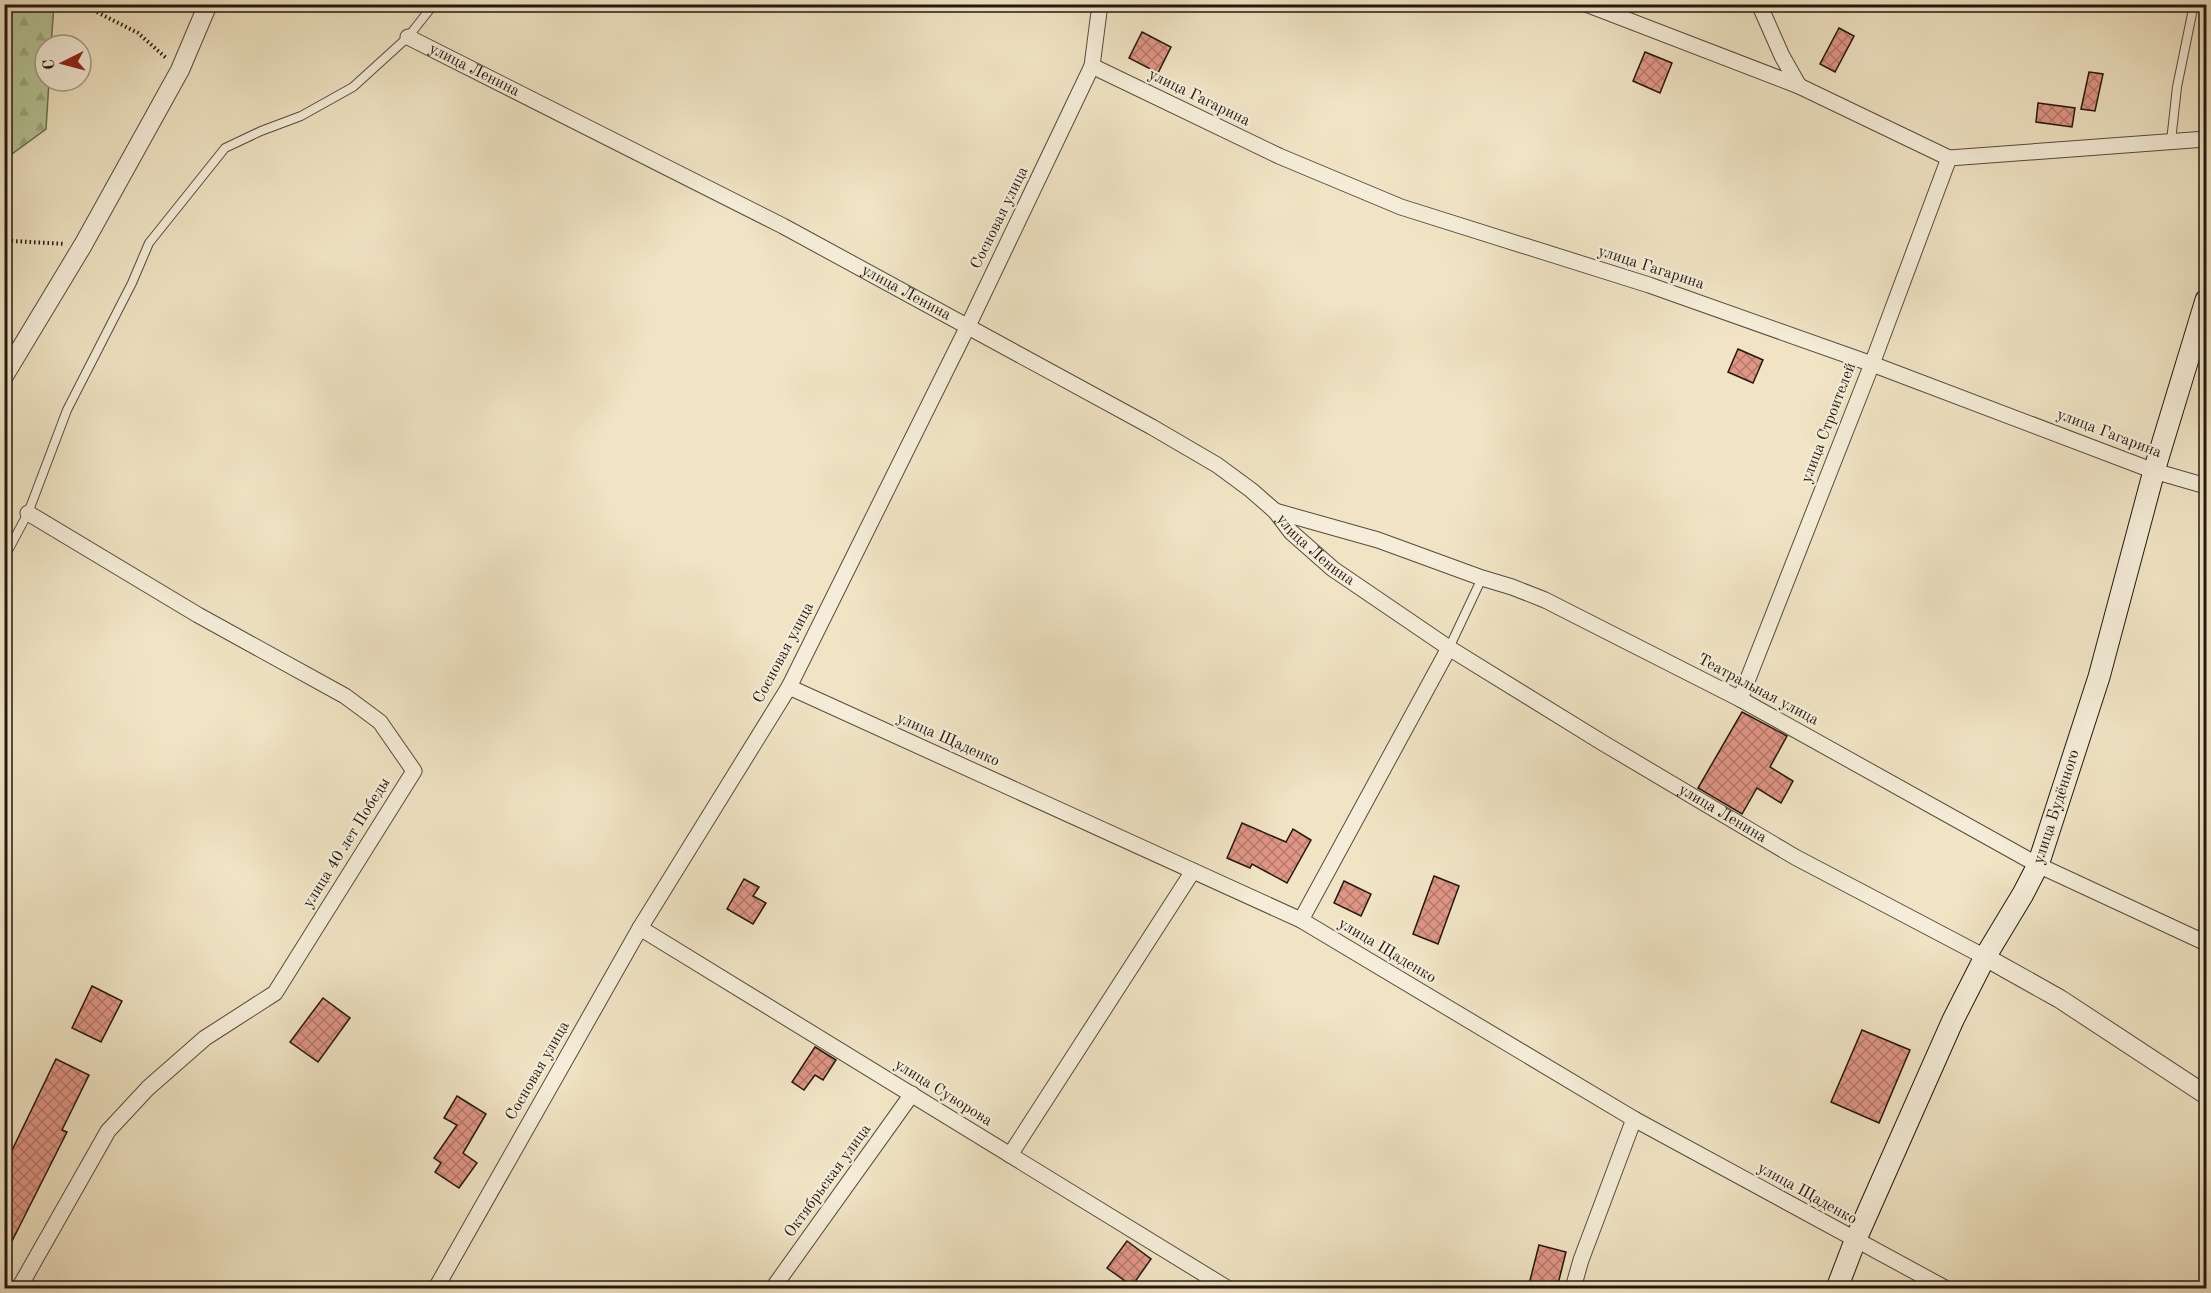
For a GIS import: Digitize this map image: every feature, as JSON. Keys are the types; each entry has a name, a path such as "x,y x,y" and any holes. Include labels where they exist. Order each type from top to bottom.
{"main road":[{"name":"улица Будённого","path":"1837,1288 1855,1241 1953,1020 1985,957 2023,894 2037,865 2099,677 2154,471 2206,300"}],"street":[{"path":"4,376 83,245 180,70 208,4"},
{"name":"Сосновая улица","path":"436,1288 640,928 789,687 968,326 1092,66 1100,4"},
{"path":"1586,4 1799,86 1949,158 2206,139"},
{"path":"1759,4 1782,56 1799,86"},
{"name":"улица Ленина","path":"408,37 783,226 1217,465 1275,511 1291,532 1333,569 1449,648 1785,851 2060,999 2206,1095"},
{"name":"улица Гагарина","path":"1092,66 1279,156 1401,207 1649,285 1872,364 2154,471 2206,486"},
{"name":"улица Строителей","path":"1740,699 1872,364 1949,158"},
{"name":"Театральная улица","path":"1275,511 1377,540 1482,578 1512,586 1545,600 1740,699 2037,865 2206,943"},
{"name":"улица 40 лет Победы","path":"24,1287 108,1131 148,1088 205,1038 275,993 414,771 380,722 345,696 198,615 28,513"},
{"path":"1301,920 1449,648"},
{"name":"улица Щаденко","path":"789,687 1301,920 1634,1119 1945,1288"},
{"path":"1010,1155 1193,871"},
{"name":"улица Суворова","path":"640,928 1227,1288"},
{"name":"Октябрьская улица","path":"773,1288 912,1094"},
{"path":"1573,1288 1581,1260 1634,1119"}],"lane":[{"path":"4,558 28,513 67,410 132,283 149,243 225,148 301,116 353,87 408,37 434,4"},
{"path":"2171,141 2177,87 2194,4"},
{"path":"2201,4 2206,6"},
{"path":"1449,648 1482,578"}],"path":[{"path":"81,4 138,33 180,70"},
{"path":"4,246 12,241 83,245"}],"green space":[{"path":"5,4 54,5 52,33 33,33 33,93 48,93 46,129 5,159"}],"building":[{"path":"1839,28 1854,36 1835,72 1820,64"},
{"path":"1142,32 1171,47 1158,73 1129,58"},
{"path":"1645,52 1672,63 1660,93 1633,81"},
{"path":"2089,72 2103,74 2095,111 2081,109"},
{"path":"2038,103 2075,108 2072,127 2036,122"},
{"path":"1738,349 1763,360 1753,383 1728,372"},
{"path":"1742,712 1787,736 1770,767 1793,781 1781,803 1757,788 1742,814 1698,788"},
{"path":"1242,823 1286,842 1293,829 1311,840 1287,883 1252,864 1250,868 1227,858"},
{"path":"1434,876 1459,886 1438,944 1413,934"},
{"path":"744,879 759,887 753,896 766,903 753,924 727,909"},
{"path":"1344,881 1371,894 1361,916 1334,903"},
{"path":"92,986 122,1001 101,1042 72,1028"},
{"path":"323,998 350,1018 318,1062 290,1042"},
{"path":"1862,1030 1910,1050 1879,1123 1831,1102"},
{"path":"815,1047 836,1060 823,1080 815,1075 804,1090 792,1082"},
{"path":"56,1059 89,1075 62,1130 67,1132 4,1257 4,1167"},
{"path":"457,1096 486,1114 463,1153 477,1163 459,1188 435,1172 441,1163 434,1158 457,1125 444,1118"},
{"path":"1127,1241 1151,1259 1132,1286 1107,1268"},
{"path":"1539,1245 1566,1252 1557,1288 1528,1288"}]}
